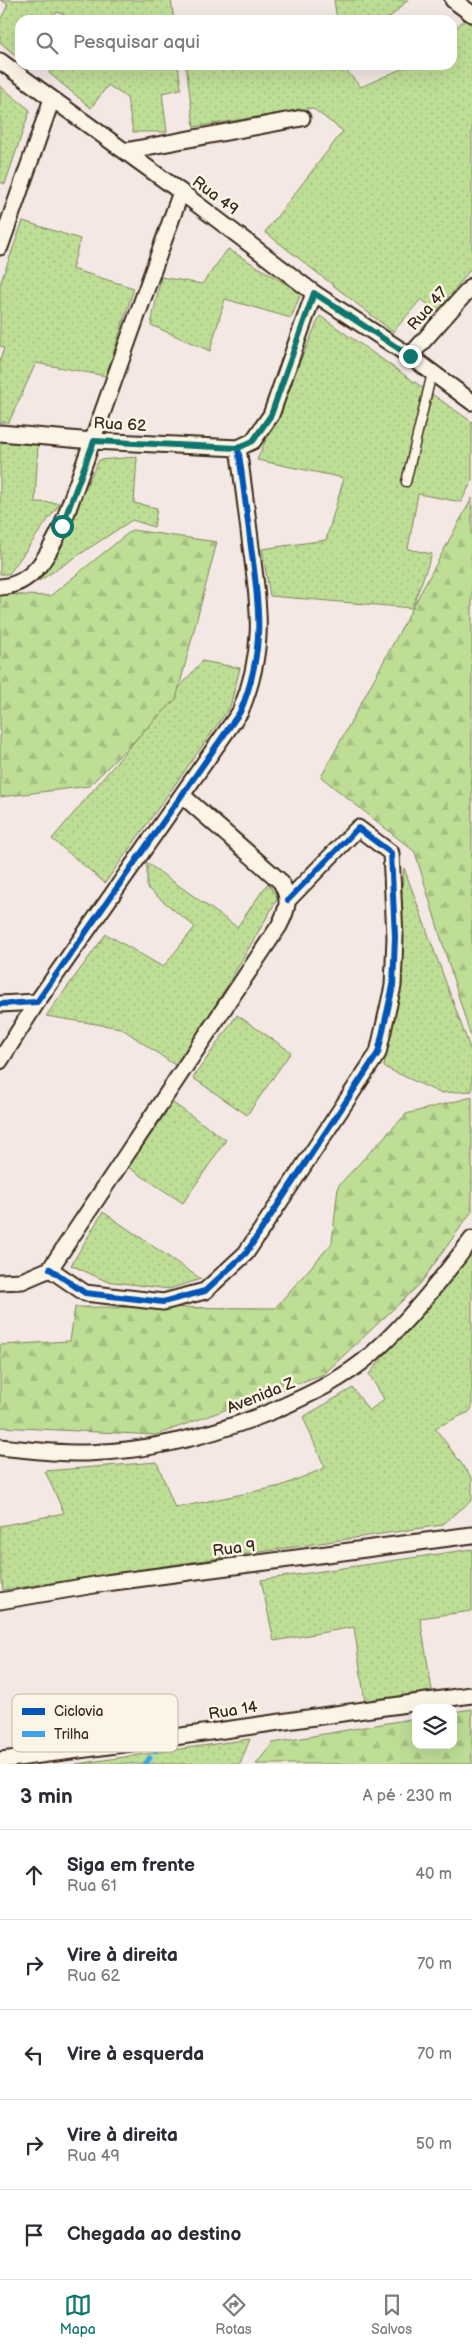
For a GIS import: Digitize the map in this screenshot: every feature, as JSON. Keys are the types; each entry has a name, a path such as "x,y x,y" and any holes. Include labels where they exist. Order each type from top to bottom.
{"street":[{"path":"454,0 472,14"},
{"name":"Rua 49","path":"0,61 181,192 314,293 410,356 472,402"},
{"path":"0,247 52,98"},
{"path":"125,151 302,118"},
{"path":"0,587 20,582 43,563 62,526 94,441 181,192"},
{"name":"Rua 47","path":"410,356 472,286"},
{"path":"0,1061 36,1002 183,796 240,712 252,685 258,655 257,586 238,448 253,441 271,415 314,293"},
{"name":"Rua 62","path":"0,432 94,441 238,448"},
{"path":"0,1282 22,1281 50,1269 279,926 288,909 286,890 270,872 183,796"},
{"path":"50,1269 85,1293 164,1302 205,1291 246,1254 378,1052 393,986 394,937 390,853 358,828 288,900"},
{"path":"0,1004 36,1002"},
{"name":"Avenida Z","path":"0,1447 85,1453 126,1450 169,1443 228,1429 316,1393 371,1355 414,1313 472,1239"},
{"name":"Rua 9","path":"0,1601 106,1583 472,1535"},
{"name":"Rua 14","path":"178,1738 309,1717 472,1695"},
{"name":"Rua 14","path":"0,1760 65,1752"}],"lane":[{"path":"406,482 432,373"}],"green space":[{"path":"0,0 171,0 173,15 64,15 57,12 54,15 15,15 15,55 0,42 0,21 8,4"},
{"path":"334,0 408,0 392,15 336,15"},
{"path":"464,20 472,25 472,267 438,312 421,299 393,332 265,232 343,131 312,108 194,127 187,70 346,70 361,87 399,70 457,70 457,26"},
{"path":"51,70 179,70 181,89 162,93 167,132 133,132 127,98 108,85 91,108 49,73"},
{"path":"0,86 30,110 5,184 0,182"},
{"path":"23,221 80,239 72,269 134,288 106,376 36,363 9,422 0,422 0,360 4,348 0,346 0,284"},
{"path":"228,249 301,293 291,318 225,299 210,351 151,325 161,277 202,284"},
{"path":"320,316 472,422 472,481 461,502 418,494 408,549 432,554 412,608 270,596 262,549 326,540 344,478 257,460"},
{"path":"0,442 38,445 35,502 60,503 9,574 0,574"},
{"path":"137,457 134,503 157,508 154,527 132,520 39,581 99,460"},
{"path":"472,498 472,1041 415,852 321,777"},
{"path":"132,530 217,542 176,699 89,786 0,797 0,594 50,596"},
{"path":"202,661 240,668 230,707 105,883 52,839"},
{"path":"147,863 237,927 268,883 278,898 179,1068 121,1028 46,1016 106,934 163,967 195,927 147,888"},
{"path":"404,868 472,1054 472,1091 440,1093 384,1067"},
{"path":"237,1015 291,1052 247,1115 193,1078"},
{"path":"472,1097 472,1211 420,1284 324,1374 156,1435 0,1427 0,1345 70,1341 75,1307 275,1308 332,1243 338,1186 406,1114"},
{"path":"173,1103 226,1140 183,1203 128,1167"},
{"path":"103,1212 201,1279 169,1289 106,1281 71,1265"},
{"path":"472,1252 472,1408 469,1412 435,1428 472,1478 472,1500 442,1525 3,1590 0,1566 0,1526 64,1513 45,1471 157,1462 175,1508 281,1486 325,1468 303,1417 353,1388 369,1411 384,1399 369,1374"},
{"path":"472,1549 472,1611 420,1618 432,1690 366,1709 354,1627 274,1641 261,1580"},
{"path":"472,1709 472,1764 256,1764 273,1743 412,1719 412,1749 457,1749 457,1711"},
{"path":"250,1739 240,1764 76,1764 160,1752 178,1752 178,1749"}],"marked path":[{"path":"145,1764 154,1752"}],"cycle path":[{"path":"0,1004 37,1002 240,712 254,670 257,650 258,611 238,448"},
{"path":"50,1269 85,1293 163,1302 205,1291 246,1253 378,1053 393,986 395,937 391,853 358,828 288,900"}],"route":[{"path":"62,526 94,441 238,448 253,441 271,415 314,293 410,356"}]}
